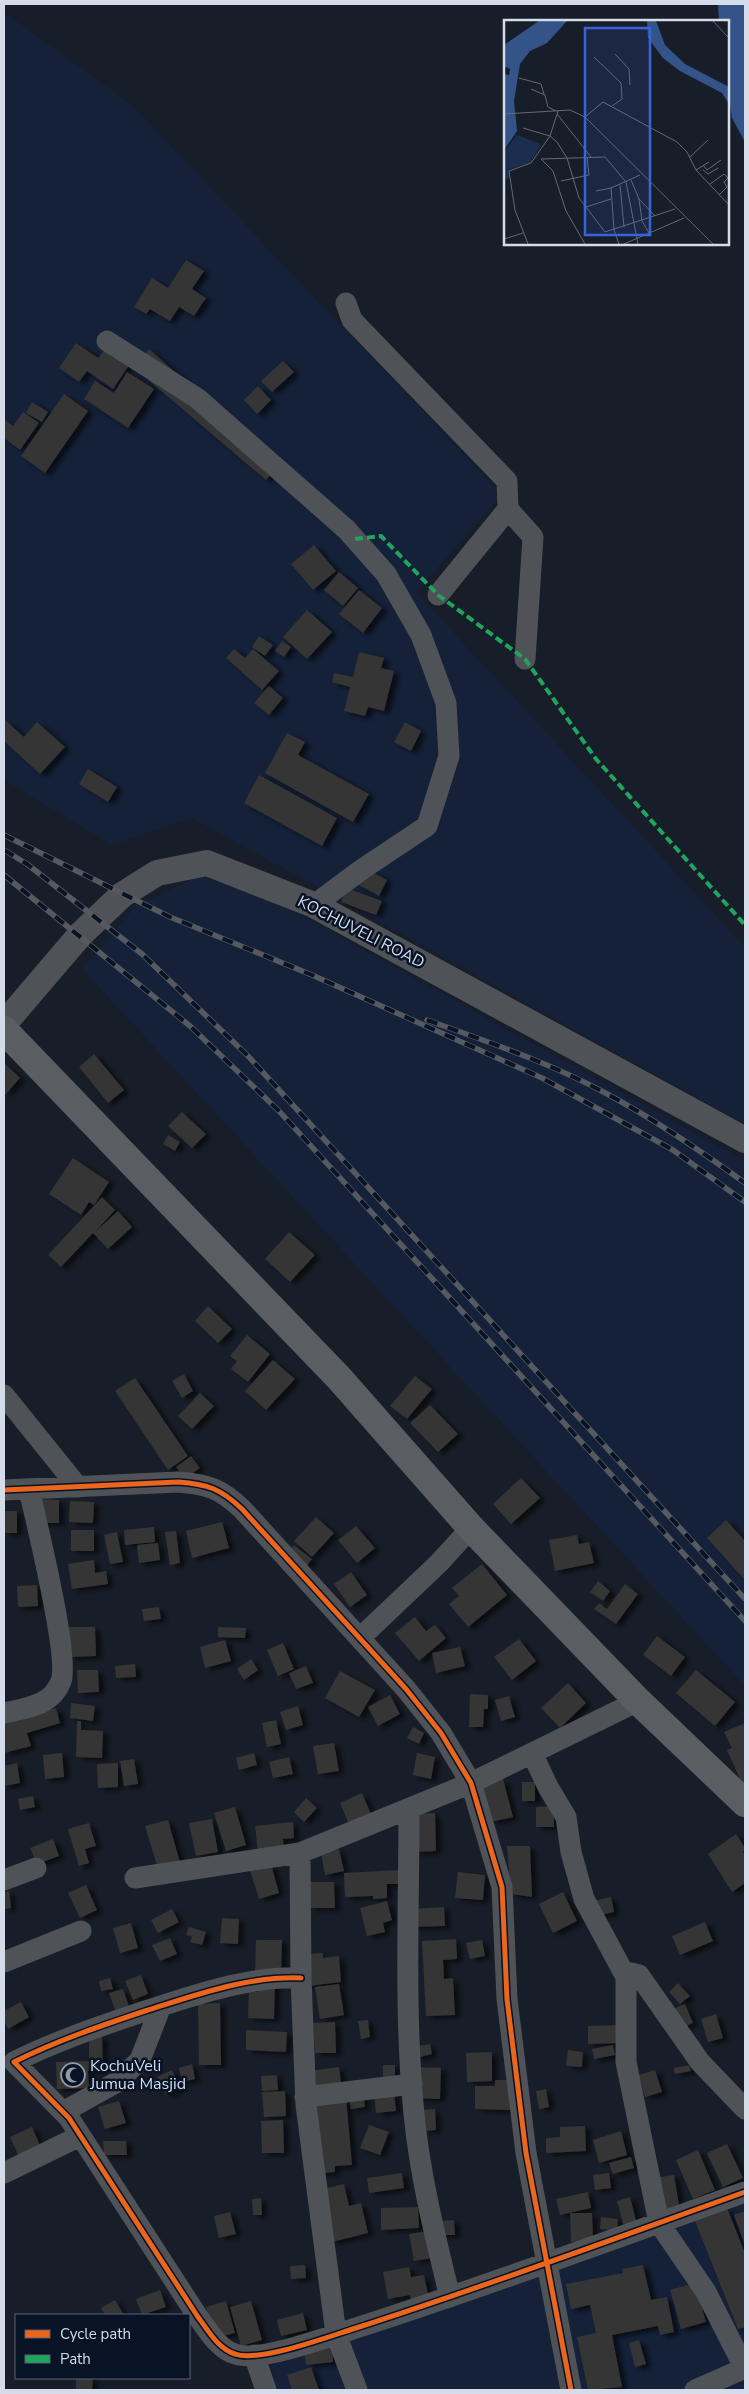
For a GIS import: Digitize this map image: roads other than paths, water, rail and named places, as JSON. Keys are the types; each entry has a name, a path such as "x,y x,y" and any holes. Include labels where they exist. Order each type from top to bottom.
{"main road":[{"path":"4,1030 339,1378 471,1528 638,1701 745,1802"}],"street":[{"path":"346,303 352,320 507,481 508,509 533,536 525,659"},
{"path":"107,341 197,398 346,529 386,574 421,635 428,652 446,703 449,756 427,826 361,870 314,905"},
{"path":"438,595 508,509"},
{"name":"KOCHUVELI ROAD","path":"4,1024 80,935 122,895 157,873 207,863 314,905 745,1140"},
{"path":"4,1395 78,1487"},
{"path":"4,1490 178,1482 197,1483 216,1488 242,1509 406,1689 441,1733 471,1783 502,1888 507,1999 526,2153 571,2390"},
{"path":"4,1712 41,1704 51,1696 61,1680 62,1660 56,1620 29,1489"},
{"path":"360,1638 439,1563 471,1528"},
{"path":"135,1878 300,1853 471,1783 638,1701"},
{"path":"532,1753 548,1787 566,1818 571,1852 584,1899 626,1977 626,2062 659,2223 706,2292 745,2368 695,2390"},
{"path":"409,1810 412,2084 429,2209 450,2297"},
{"path":"300,1853 301,1978 306,2096 336,2334 357,2390"},
{"path":"4,1880 36,1868"},
{"path":"4,1962 81,1931"},
{"path":"626,1977 631,1973 640,1975 700,2062 745,2109"},
{"path":"301,1978 277,1977 243,1982 161,2006 9,2058 62,2112 80,2136 193,2309 218,2344 235,2355 254,2355 278,2351 336,2334 547,2264 745,2192"},
{"path":"62,2112 117,2082 140,2060 161,2006"},
{"path":"306,2096 412,2084"},
{"path":"4,2173 80,2136"},
{"path":"254,2355 266,2390"}],"water":[{"path":"718,4 745,4 745,142 732,118 729,96 729,20 719,20"}],"railway":[{"path":"4,835 170,917 312,975 542,1078 673,1150 745,1202"},
{"path":"4,850 27,864 142,954 248,1056 745,1599"},
{"path":"4,875 190,1026 279,1111 745,1621"},
{"path":"427,1020 519,1054 587,1083 662,1126 745,1183"}],"place":[{"name":"KochuVeli Jumua Masjid","path":"73,2075"}]}
